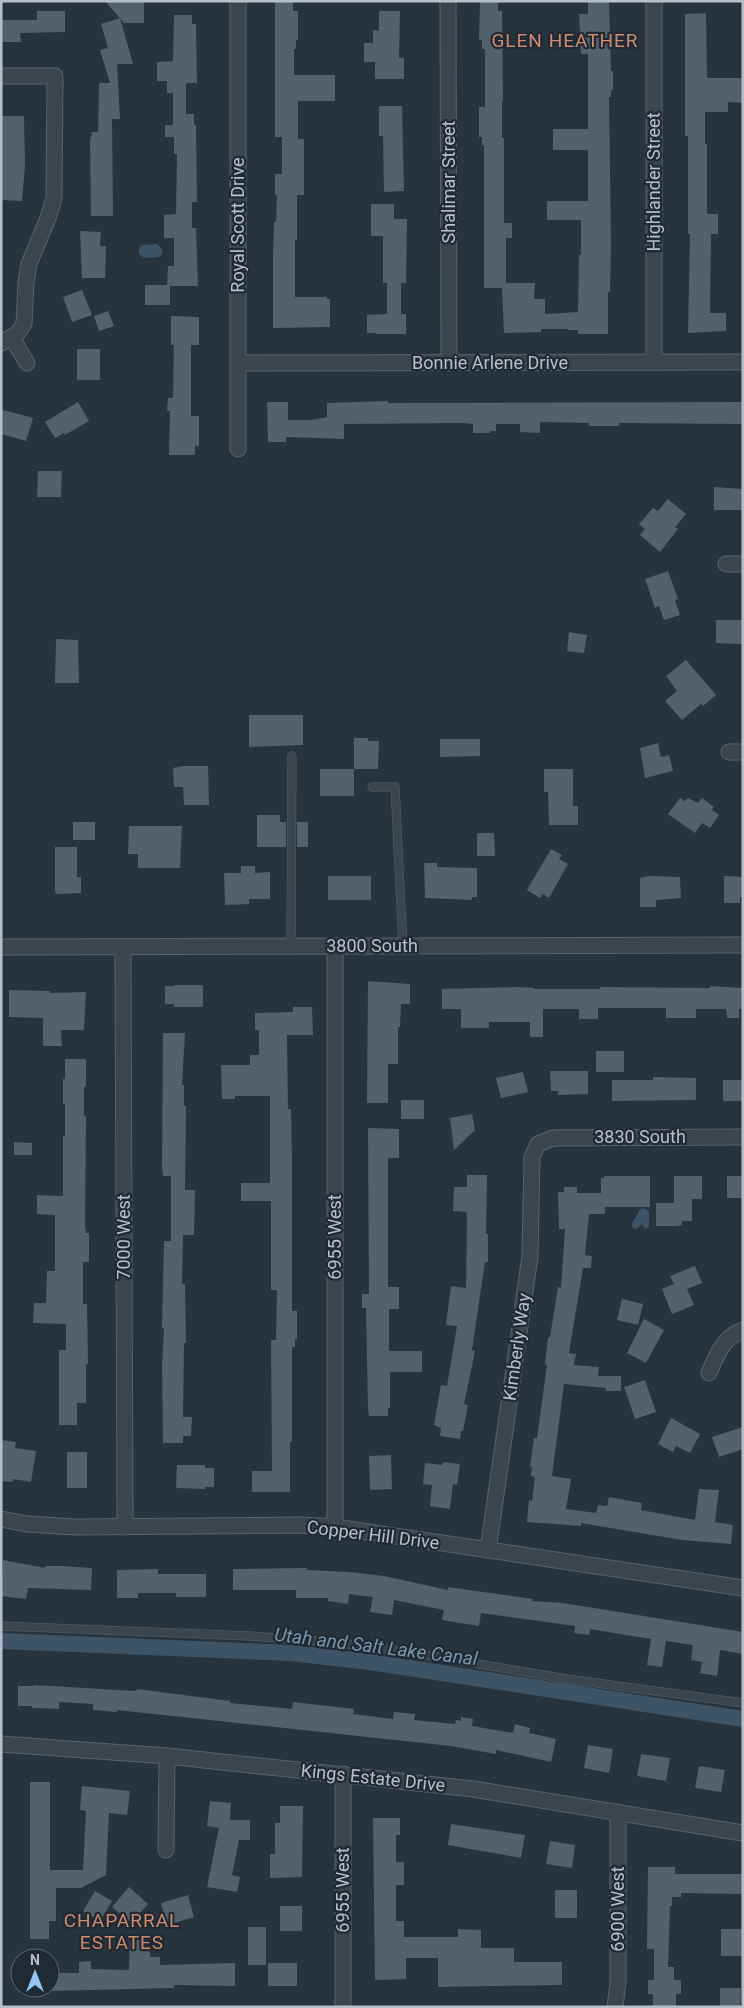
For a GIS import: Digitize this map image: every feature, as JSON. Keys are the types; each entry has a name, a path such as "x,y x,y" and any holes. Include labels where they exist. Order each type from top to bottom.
{"street":[{"name":"Royal Scott Drive","path":"238,1 238,449"},
{"name":"Shalimar Street","path":"448,1 449,363"},
{"name":"Highlander Street","path":"654,1 654,362"},
{"path":"1,76 55,76 54,198 29,264 24,324 17,334 7,340 27,364"},
{"name":"Bonnie Arlene Drive","path":"238,363 743,362"},
{"path":"726,564 743,564"},
{"name":"3800 South","path":"1,947 743,945"},
{"name":"6955 West","path":"335,946 335,1527"},
{"name":"7000 West","path":"123,947 125,1527"},
{"name":"3830 South","path":"538,1144 545,1140 561,1137 743,1137"},
{"name":"Kimberly Way","path":"488,1550 530,1256 531,1166 534,1150 538,1144"},
{"path":"709,1373 718,1350 723,1343 734,1333 743,1330"},
{"name":"Copper Hill Drive","path":"1,1519 27,1524 76,1527 303,1525 335,1527 743,1588"},
{"name":"Kings Estate Drive","path":"1,1744 167,1756 474,1788 743,1833"},
{"path":"166,1850 167,1756"},
{"name":"6955 West","path":"343,1774 343,2007"},
{"name":"6900 West","path":"615,2007 618,1982 618,1812"}],"lane":[{"path":"291,946 292,756"},
{"path":"372,787 395,787 403,946"},
{"path":"1,1626 251,1636 330,1642 408,1652 567,1679 743,1703"}],"water":[{"path":"157,244 162,249 162,254 159,257 144,258 139,254 139,248 142,245"},
{"path":"643,1208 649,1211 649,1227 645,1229 642,1224 634,1229 632,1226 633,1222 640,1209"}],"building":[{"path":"105,1 144,1 144,23 124,23"},
{"path":"275,1 293,1 293,11 298,11 298,40 296,40 296,49 294,49 294,75 335,75 335,101 298,101 298,139 304,139 304,195 297,195 297,240 295,240 295,297 327,297 327,299 330,299 330,327 273,328 273,252 277,195 275,195 275,174 282,174 282,137 275,137"},
{"path":"480,1 498,1 498,11 502,11 504,223 512,223 512,238 506,238 506,283 535,283 534,299 545,299 545,314 578,312 581,220 547,220 547,201 588,201 588,150 553,150 553,129 588,129 588,54 581,54 579,14 588,14 588,1 609,1 613,90 611,90 611,97 609,97 611,245 608,334 578,334 578,330 568,329 541,329 541,332 504,333 502,288 484,288 484,145 482,145 482,137 479,137 479,107 485,107 485,49 482,49 482,40 479,40"},
{"path":"37,11 65,11 65,32 20,33 21,42 1,42 1,20 37,20"},
{"path":"379,11 400,11 399,58 404,58 404,79 375,79 375,62 364,62 364,43 373,43 373,30 379,31"},
{"path":"706,13 707,78 743,78 743,103 728,102 728,112 705,112 707,214 718,214 718,234 711,234 710,313 726,313 726,331 688,333 690,234 688,234 688,136 685,136 685,14"},
{"path":"174,15 192,15 192,24 196,24 197,83 186,83 186,114 194,114 194,125 196,125 197,202 192,202 192,228 196,228 198,286 170,286 170,305 145,305 145,285 167,285 168,266 174,266 174,238 164,238 164,215 176,214 177,154 174,154 174,137 165,137 165,125 173,125 173,93 167,93 167,81 157,81 157,62 173,61"},
{"path":"120,18 133,64 117,64 120,119 112,119 113,216 91,216 90,140 92,132 98,132 99,83 110,83 100,50 108,48 101,24"},
{"path":"379,106 402,106 404,191 384,192 383,136 379,136"},
{"path":"2,116 24,116 25,165 22,201 1,200"},
{"path":"371,204 394,204 394,219 407,219 406,283 401,283 401,314 406,314 406,334 367,333 367,315 387,314 387,283 383,283 383,236 371,236"},
{"path":"80,231 101,232 100,246 106,246 105,278 82,278"},
{"path":"82,290 92,315 72,322 63,297"},
{"path":"108,311 114,326 99,331 94,316"},
{"path":"171,316 199,317 199,345 191,345 191,416 199,416 199,446 195,446 195,455 169,455 170,411 167,411 168,398 173,398 174,345 171,345"},
{"path":"77,349 100,349 100,380 77,380"},
{"path":"388,401 388,403 743,402 743,424 619,423 619,426 589,426 589,423 540,422 540,433 520,432 520,424 496,424 496,431 473,433 473,424 462,423 344,424 344,439 286,437 286,442 268,442 267,402 288,402 288,420 312,420 327,417 327,403"},
{"path":"78,402 89,421 65,435 64,433 55,438 45,422"},
{"path":"3,410 33,418 26,441 1,434"},
{"path":"38,471 62,471 61,497 37,497"},
{"path":"714,487 743,489 743,510 714,510"},
{"path":"668,499 686,514 675,527 678,529 660,552 640,535 645,529 639,524 653,508 658,511"},
{"path":"668,571 678,599 675,600 680,615 664,620 659,606 655,608 645,579"},
{"path":"716,620 743,620 743,644 716,643"},
{"path":"569,632 587,635 584,653 567,651"},
{"path":"56,639 78,640 79,683 55,683"},
{"path":"686,660 716,695 703,706 701,704 682,720 665,701 677,691 666,676"},
{"path":"249,715 303,715 303,745 249,747"},
{"path":"354,738 368,738 368,741 379,741 378,769 354,769"},
{"path":"440,739 480,739 480,756 440,757"},
{"path":"658,743 661,757 669,755 673,771 645,778 640,748"},
{"path":"208,766 209,805 184,805 183,787 174,787 173,768"},
{"path":"320,769 354,769 354,796 320,796"},
{"path":"544,769 573,769 573,806 578,806 578,825 549,825 548,792 544,792"},
{"path":"680,798 685,801 688,798 698,803 702,798 714,807 712,810 719,815 710,828 702,823 695,833 668,814"},
{"path":"257,815 280,815 280,822 286,822 286,847 257,847"},
{"path":"73,822 95,822 95,840 73,840"},
{"path":"297,822 308,822 308,847 297,847"},
{"path":"129,826 182,826 180,868 138,868 138,854 128,854"},
{"path":"477,833 494,833 495,856 477,856"},
{"path":"55,847 77,847 77,877 81,877 81,893 57,894 55,892"},
{"path":"551,849 562,855 559,859 568,864 549,898 543,894 540,898 527,890"},
{"path":"424,863 437,863 437,867 477,868 477,897 472,897 472,900 425,898"},
{"path":"241,866 255,866 255,873 270,872 270,899 249,899 249,904 225,905 224,873 241,873"},
{"path":"328,876 371,876 371,900 328,900"},
{"path":"649,876 680,877 681,898 656,900 656,907 640,907 640,878"},
{"path":"724,876 743,877 743,897 740,897 740,903 724,903"},
{"path":"368,981 410,984 410,1004 401,1004 400,1027 398,1027 398,1064 388,1064 388,1103 367,1103"},
{"path":"203,985 203,1007 174,1007 174,1004 165,1004 165,986"},
{"path":"710,986 743,988 743,1009 739,1009 739,1018 727,1018 726,1009 696,1009 696,1018 666,1018 666,1008 598,1008 598,1019 579,1019 579,1009 543,1009 543,1037 530,1037 530,1022 489,1022 489,1028 461,1028 461,1009 442,1009 442,989 516,987 534,989 600,989 600,987 710,988"},
{"path":"9,990 50,991 50,993 86,992 84,1030 61,1030 62,1046 43,1046 43,1018 9,1017"},
{"path":"293,1007 312,1007 313,1035 287,1035 288,1109 291,1109 292,1160 292,1311 297,1311 297,1339 295,1339 295,1347 292,1347 290,1492 252,1492 252,1471 272,1471 271,1340 276,1340 277,1290 271,1290 271,1201 241,1201 241,1183 270,1183 270,1096 235,1096 235,1099 222,1099 221,1065 250,1065 250,1055 259,1055 259,1030 255,1030 255,1013 293,1012"},
{"path":"163,1033 185,1033 182,1085 184,1085 184,1106 186,1106 185,1190 195,1190 194,1235 183,1235 182,1284 185,1284 186,1343 184,1343 183,1417 192,1417 191,1436 183,1436 183,1443 163,1443 162,1365 164,1328 162,1328 164,1241 171,1241 171,1176 163,1176 162,1167"},
{"path":"596,1051 624,1051 624,1072 596,1072"},
{"path":"65,1059 86,1059 86,1087 84,1087 84,1116 86,1116 85,1224 86,1233 89,1233 89,1262 83,1262 83,1304 87,1304 88,1364 86,1364 86,1403 77,1403 77,1425 59,1425 59,1350 66,1350 66,1324 33,1323 34,1303 46,1303 47,1271 55,1271 55,1215 37,1214 37,1195 63,1196 65,1104 63,1104 63,1079 65,1079"},
{"path":"550,1071 588,1071 588,1094 558,1095 558,1091 551,1091"},
{"path":"523,1072 528,1092 501,1098 496,1078"},
{"path":"653,1077 696,1078 696,1100 612,1101 612,1080 653,1080"},
{"path":"723,1080 743,1080 743,1101 723,1101"},
{"path":"401,1100 424,1100 424,1119 401,1119"},
{"path":"472,1114 475,1130 454,1150 450,1118"},
{"path":"368,1128 399,1129 399,1158 388,1158 388,1287 399,1287 399,1309 389,1309 389,1351 422,1351 422,1372 390,1372 390,1408 388,1408 388,1416 369,1416 368,1408 366,1308 362,1308 362,1294 369,1294"},
{"path":"14,1142 32,1143 32,1155 14,1155"},
{"path":"467,1175 487,1175 486,1234 488,1234 488,1262 485,1262 472,1350 475,1351 464,1404 468,1405 460,1439 440,1436 441,1428 434,1425 441,1385 447,1386 457,1326 446,1325 451,1286 466,1288 467,1215 466,1212 453,1211 454,1187 467,1187"},
{"path":"604,1176 650,1176 650,1207 605,1207 605,1214 589,1214 585,1255 592,1256 591,1268 583,1268 569,1353 576,1354 574,1365 599,1367 598,1376 621,1376 621,1391 606,1391 606,1388 564,1384 552,1476 571,1479 566,1509 596,1513 598,1505 607,1506 609,1497 642,1503 641,1510 695,1520 699,1489 719,1490 715,1522 733,1525 731,1544 682,1540 581,1523 581,1526 527,1522 529,1500 532,1501 535,1477 531,1476 532,1467 530,1467 534,1438 537,1438 547,1365 545,1365 548,1337 550,1337 558,1287 561,1288 565,1229 559,1229 558,1192 564,1192 564,1187 577,1187 577,1193 601,1193 601,1178 604,1178"},
{"path":"674,1176 702,1176 702,1199 692,1199 692,1221 682,1221 682,1225 677,1226 656,1226 656,1203 674,1203"},
{"path":"727,1176 743,1176 743,1198 727,1198"},
{"path":"695,1266 702,1283 687,1289 694,1305 672,1314 662,1289 674,1284 670,1276"},
{"path":"622,1299 643,1304 638,1325 617,1320"},
{"path":"644,1319 664,1330 646,1363 627,1353"},
{"path":"645,1380 656,1412 635,1419 624,1387"},
{"path":"671,1418 700,1434 690,1453 676,1446 673,1452 658,1444"},
{"path":"743,1427 743,1449 719,1457 712,1437"},
{"path":"1,1440 16,1442 15,1448 36,1451 31,1482 13,1479 13,1482 1,1481"},
{"path":"67,1452 87,1452 87,1488 67,1488"},
{"path":"391,1455 392,1489 370,1490 369,1456"},
{"path":"443,1462 460,1464 457,1485 453,1484 450,1509 430,1506 432,1485 423,1484 425,1463 442,1465"},
{"path":"177,1465 205,1465 205,1468 214,1468 214,1487 205,1487 205,1489 176,1488"},
{"path":"3,1560 45,1568 45,1566 61,1566 92,1568 91,1590 28,1588 26,1599 1,1596"},
{"path":"307,1568 307,1570 384,1576 448,1590 448,1587 533,1599 532,1601 563,1603 743,1632 743,1654 720,1650 717,1676 700,1673 702,1662 691,1660 693,1645 666,1641 662,1667 647,1665 651,1639 590,1629 589,1635 574,1633 575,1626 481,1613 479,1626 442,1620 444,1610 394,1600 392,1615 370,1612 373,1597 349,1594 348,1604 328,1601 328,1598 296,1598 296,1590 233,1590 233,1569"},
{"path":"158,1569 158,1574 206,1574 206,1597 176,1597 176,1593 138,1593 138,1598 117,1598 117,1570"},
{"path":"33,1685 136,1691 137,1689 230,1701 230,1703 292,1709 293,1702 354,1709 353,1714 393,1719 394,1712 415,1714 414,1720 455,1724 456,1720 461,1721 461,1717 473,1719 472,1726 513,1733 515,1724 530,1728 529,1733 556,1739 551,1762 496,1750 496,1754 451,1746 117,1710 117,1712 93,1710 93,1704 59,1702 59,1709 18,1706 18,1686"},
{"path":"588,1745 613,1749 609,1773 584,1768"},
{"path":"641,1754 670,1758 666,1781 637,1776"},
{"path":"699,1766 725,1770 721,1792 695,1788"},
{"path":"30,1782 50,1782 50,1870 83,1870 86,1811 80,1810 82,1786 130,1791 127,1815 109,1813 106,1875 81,1888 56,1888 56,1921 49,1921 49,1939 30,1939"},
{"path":"210,1801 231,1803 230,1820 250,1820 250,1840 239,1840 232,1875 240,1877 237,1892 207,1887 219,1828 207,1826"},
{"path":"280,1806 303,1806 302,1877 270,1878 270,1854 275,1854 275,1823 280,1823"},
{"path":"373,1818 400,1818 400,1835 396,1835 396,1862 404,1862 404,1885 396,1885 396,1921 404,1921 404,1937 458,1937 458,1929 481,1930 481,1948 514,1948 514,1962 562,1962 562,1985 438,1987 438,1958 406,1958 406,1979 375,1980"},
{"path":"451,1824 525,1835 521,1858 448,1845"},
{"path":"550,1841 575,1845 572,1868 546,1864"},
{"path":"648,1867 675,1867 675,1874 743,1874 743,1894 681,1893 681,1897 672,1897 668,1967 674,1967 674,1980 681,1980 681,1994 676,1994 676,2007 653,2007 653,1994 648,1994 648,1980 654,1980 654,1949 647,1949"},
{"path":"129,1887 148,1904 131,1923 112,1907"},
{"path":"555,1890 577,1890 577,1918 555,1918"},
{"path":"95,1891 112,1901 100,1921 83,1911"},
{"path":"188,1895 194,1917 167,1925 161,1903"},
{"path":"280,1906 302,1906 302,1931 280,1931"},
{"path":"248,1927 266,1927 266,1965 248,1965"},
{"path":"721,1929 743,1929 742,1956 721,1956"},
{"path":"130,1934 150,1934 150,1957 160,1957 160,1965 235,1963 235,1986 174,1985 174,1988 60,1991 60,1973 79,1973 79,1962 91,1961 91,1969 129,1970"},
{"path":"268,1963 297,1963 297,1986 268,1986"},
{"path":"720,1988 741,1988 740,2007 720,2007"}],"waterway":[{"name":"Utah and Salt Lake Canal","path":"1,1641 291,1653 370,1662 743,1719"}],"district":[{"name":"GLEN HEATHER","path":"565,40"},
{"name":"CHAPARRAL ESTATES","path":"122,1931"}]}
